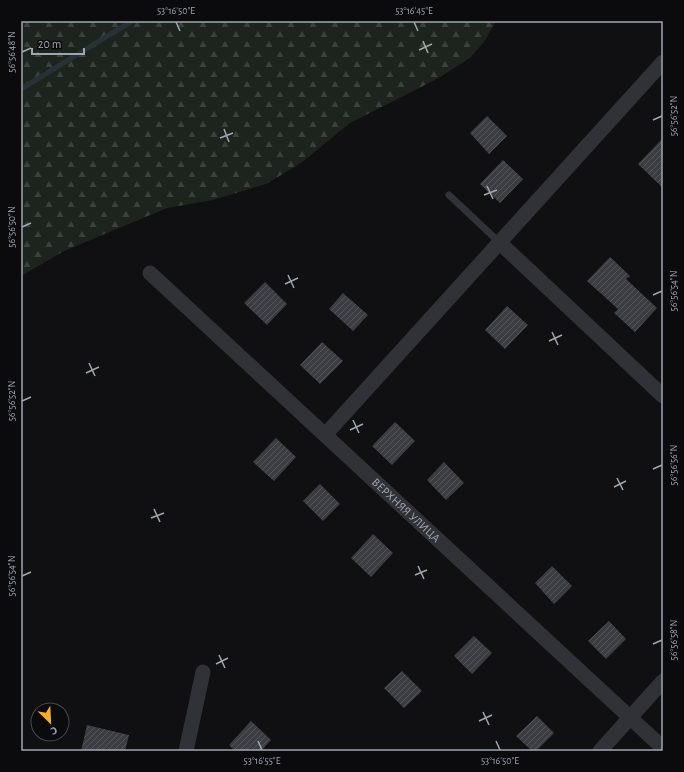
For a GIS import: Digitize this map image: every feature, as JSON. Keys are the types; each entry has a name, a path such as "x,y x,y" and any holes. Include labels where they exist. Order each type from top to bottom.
{"street":[{"path":"325,435 663,62"},
{"path":"499,242 663,396"},
{"name":"ВЕРХНЯЯ УЛИЦА","path":"150,273 663,748"},
{"path":"186,751 203,672"},
{"path":"600,751 663,681"}],"lane":[{"path":"449,195 499,242"}],"green space":[{"path":"21,21 496,21 484,42 470,58 437,79 350,123 301,163 266,184 213,200 167,208 64,251 21,276"}],"building":[{"path":"487,116 507,136 489,154 470,133"},
{"path":"663,138 663,188 638,164"},
{"path":"503,160 523,179 500,203 480,184"},
{"path":"610,257 630,276 626,279 657,308 635,332 614,313 618,309 587,281"},
{"path":"265,282 287,304 267,325 244,303"},
{"path":"343,293 368,315 353,331 329,309"},
{"path":"507,306 528,325 505,349 485,330"},
{"path":"322,342 343,361 320,384 300,365"},
{"path":"395,422 415,441 392,465 372,446"},
{"path":"276,438 296,457 274,481 253,462"},
{"path":"444,462 464,483 446,500 427,480"},
{"path":"320,484 340,504 323,521 303,501"},
{"path":"373,534 393,553 371,577 351,558"},
{"path":"552,566 572,586 554,604 535,583"},
{"path":"609,621 626,639 606,659 588,641"},
{"path":"474,636 492,653 472,674 454,656"},
{"path":"402,671 422,691 404,708 384,688"},
{"path":"537,716 554,733 536,751 532,751 516,736"},
{"path":"251,721 271,740 261,751 235,751 229,745"},
{"path":"87,725 129,735 125,751 81,751"}],"waterway":[{"path":"21,89 132,21"}]}
